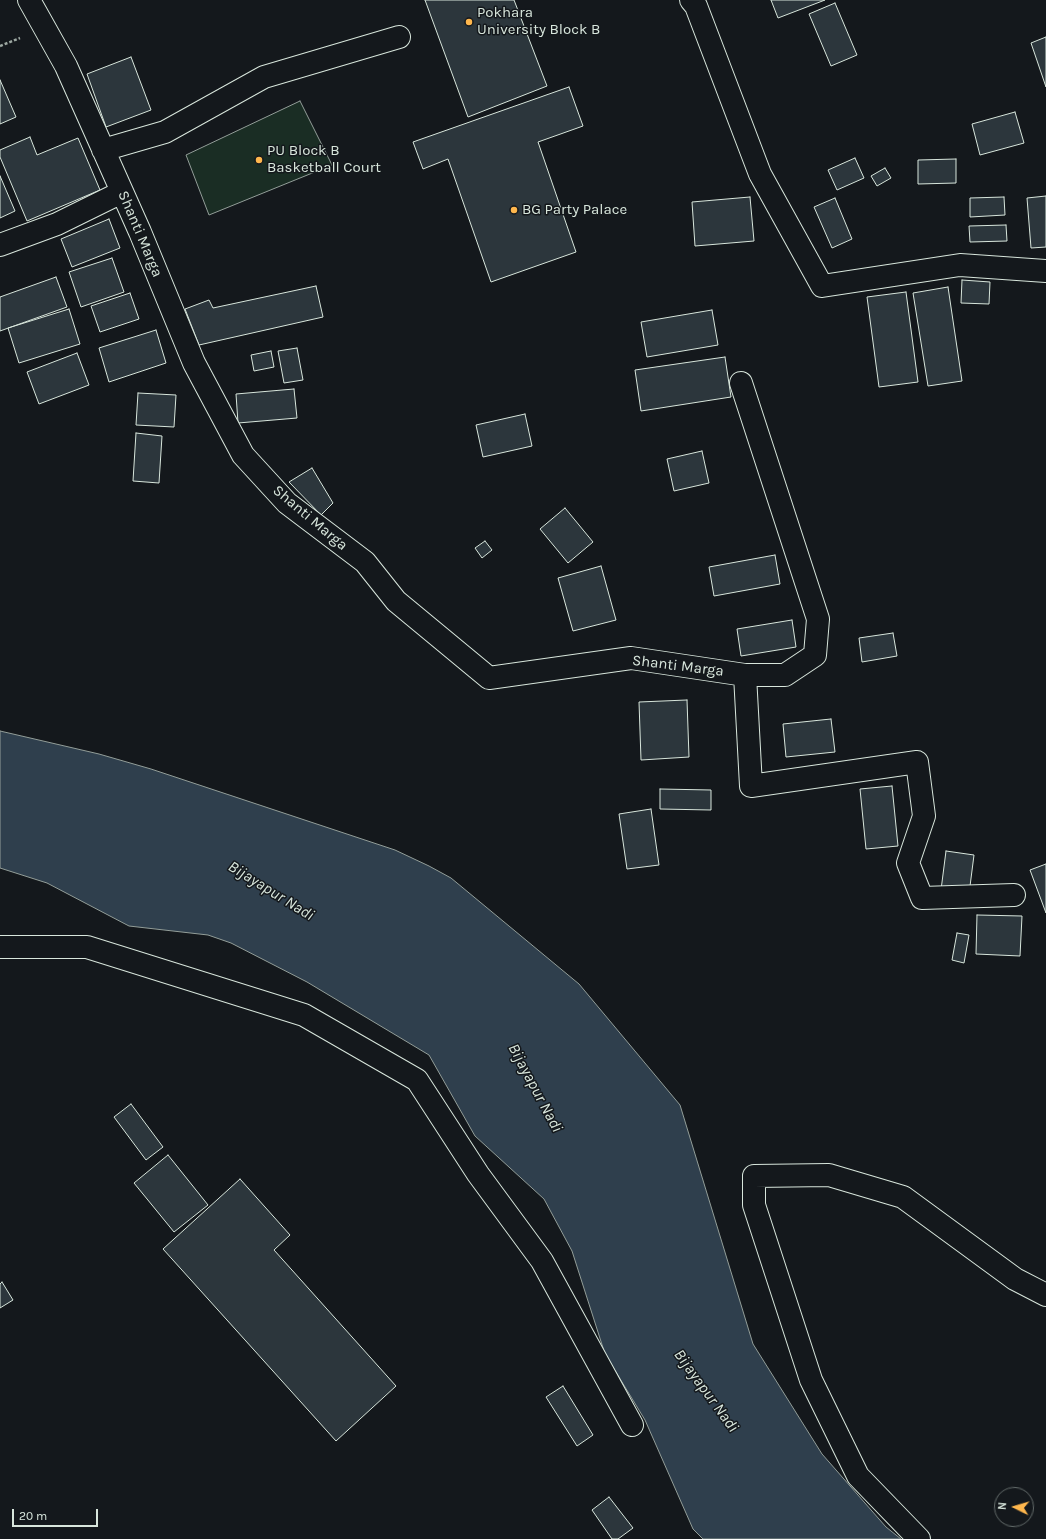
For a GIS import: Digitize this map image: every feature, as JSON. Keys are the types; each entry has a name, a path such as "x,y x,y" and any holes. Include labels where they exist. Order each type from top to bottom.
{"street":[{"name":"Shanti Marga","path":"29,0 66,66 122,192 194,363 243,456 287,503 365,562 396,601 489,678 631,658 745,675 785,675 815,656 818,619 741,383"},
{"path":"691,0 696,6 760,174 822,286 960,265 1046,271"},
{"path":"103,150 165,132 264,77 399,37"},
{"path":"0,245 57,224 122,192"},
{"path":"745,675 751,786 917,762 924,816 908,863 922,898 1014,895"},
{"path":"0,947 87,947 304,1015 417,1080 478,1174 542,1261 632,1426"},
{"path":"919,1539 858,1476 812,1380 754,1205 754,1176 829,1175 903,1197 1016,1279 1046,1294"}],"green space":[{"name":"PU Block B Basketball Court","path":"300,101 332,165 209,215 186,155"}],"water":[{"name":"Bijayapur Nadi","path":"0,731 99,754 151,769 395,850 451,878 579,984 680,1105 753,1344 822,1454 886,1527 901,1539 703,1539 693,1529 645,1420 605,1354 572,1251 544,1199 475,1136 429,1055 307,982 231,943 208,935 129,926 47,883 0,868"}],"building":[{"path":"425,0 514,0 547,86 468,117"},
{"path":"771,0 825,0 778,18"},
{"path":"835,3 857,55 831,66 809,14"},
{"path":"1046,37 1046,87 1031,43"},
{"path":"131,57 151,110 106,127 87,74"},
{"path":"0,80 16,117 0,124"},
{"name":"BG Party Palace","path":"569,87 583,126 538,142 576,252 491,282 448,159 423,169 413,142"},
{"path":"1015,112 1024,143 980,155 972,124"},
{"path":"30,137 37,155 78,138 100,190 27,221 0,157 0,150"},
{"path":"855,158 864,178 837,190 828,170"},
{"path":"956,159 956,183 918,184 918,160"},
{"path":"885,168 891,178 877,186 871,176"},
{"path":"0,176 15,211 0,218"},
{"path":"1046,196 1046,247 1031,248 1027,198"},
{"path":"750,197 754,241 695,246 692,202"},
{"path":"1004,197 1005,215 970,217 970,198"},
{"path":"835,198 852,239 832,248 814,207"},
{"path":"109,219 120,248 72,267 61,239"},
{"path":"1006,225 1007,241 970,242 969,226"},
{"path":"112,258 124,292 81,307 69,272"},
{"path":"56,277 67,307 0,331 0,297"},
{"path":"962,280 990,282 989,304 961,303"},
{"path":"316,286 323,317 199,345 185,309 209,300 213,308"},
{"path":"948,287 962,381 928,386 913,293"},
{"path":"906,292 918,382 879,387 867,297"},
{"path":"130,293 139,319 100,332 91,306"},
{"path":"69,309 80,344 19,363 8,328"},
{"path":"712,310 718,345 647,357 641,322"},
{"path":"156,330 166,363 109,382 99,348"},
{"path":"297,348 303,380 284,383 278,351"},
{"path":"271,351 274,367 254,371 251,355"},
{"path":"77,353 89,385 39,404 27,372"},
{"path":"725,357 731,397 641,411 635,370"},
{"path":"294,389 297,418 238,423 236,394"},
{"path":"138,393 176,395 174,427 136,425"},
{"path":"525,414 532,446 483,457 476,425"},
{"path":"136,433 162,436 159,483 133,481"},
{"path":"702,451 709,483 674,491 667,459"},
{"path":"312,468 333,503 321,515 289,482"},
{"path":"565,508 593,542 568,563 540,529"},
{"path":"485,541 492,550 482,558 475,548"},
{"path":"775,555 780,584 714,596 709,567"},
{"path":"601,566 616,620 573,631 558,578"},
{"path":"792,620 796,647 741,656 737,629"},
{"path":"893,633 897,656 862,662 859,638"},
{"path":"687,700 689,757 641,760 639,702"},
{"path":"831,719 835,752 786,757 783,724"},
{"path":"892,786 898,846 866,849 860,789"},
{"path":"660,789 711,790 711,810 660,809"},
{"path":"651,809 659,865 627,869 619,814"},
{"path":"946,851 974,855 969,894 941,890"},
{"path":"1046,864 1046,913 1030,870"},
{"path":"977,915 1022,916 1020,956 976,954"},
{"path":"957,933 969,935 964,963 952,960"},
{"path":"131,1104 163,1147 146,1160 114,1117"},
{"path":"168,1155 208,1205 174,1232 134,1183"},
{"path":"240,1179 290,1235 274,1250 396,1386 336,1441 163,1249"},
{"path":"2,1282 13,1300 0,1308 0,1284"},
{"path":"563,1386 593,1435 577,1446 546,1397"},
{"path":"609,1497 633,1528 618,1539 612,1539 592,1510"}],"place":[{"name":"Pokhara University Block B","path":"469,22"},
{"name":"PU Block B Basketball Court","path":"259,160"},
{"name":"BG Party Palace","path":"514,210"}]}
